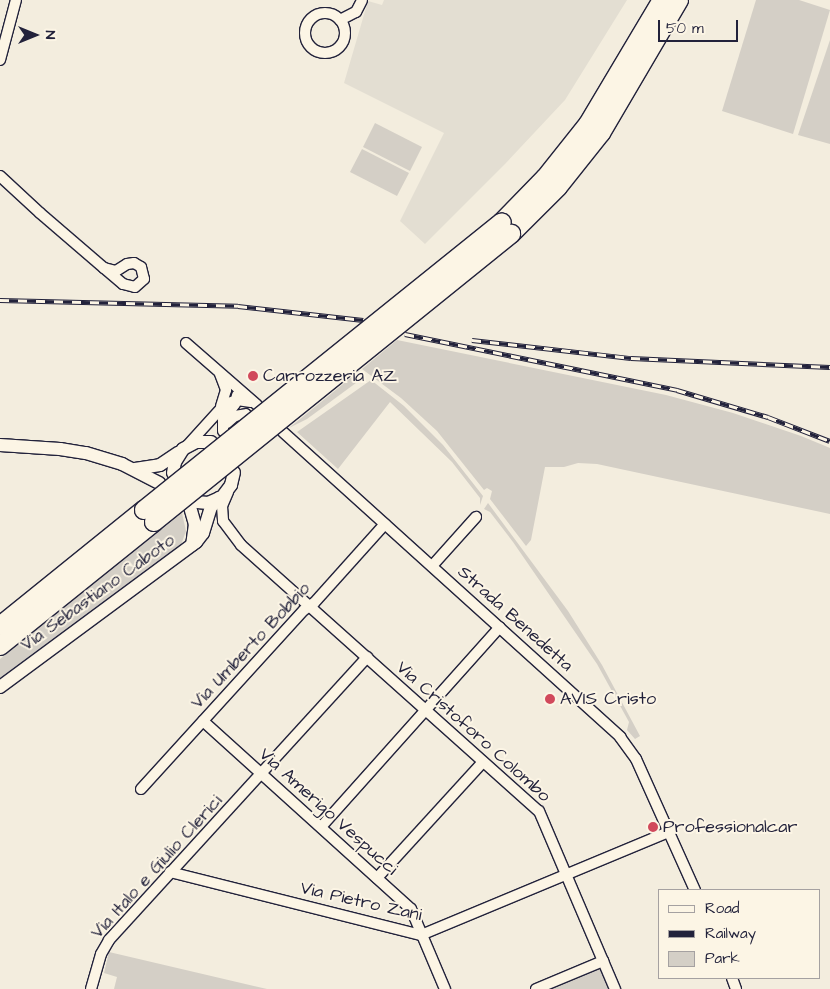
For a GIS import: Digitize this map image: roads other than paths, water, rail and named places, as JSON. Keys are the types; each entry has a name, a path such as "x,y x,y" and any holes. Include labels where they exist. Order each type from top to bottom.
{"highway":[{"path":"507,228 582,133 607,95 662,0"},
{"path":"0,646 149,516 558,187 601,133 679,0"},
{"path":"0,626 149,516"}],"street":[{"path":"0,60 16,0"},
{"path":"340,20 356,12 362,0"},
{"path":"328,14 340,20 345,30 345,37 337,50 321,53 308,44 305,31 310,20 316,16 328,14"},
{"path":"0,176 104,268"},
{"path":"173,473 175,462 183,449 218,410 228,402 237,400 255,404 243,396 233,382 220,374 186,343"},
{"path":"218,410 226,394 225,384 220,374"},
{"path":"233,382 237,400 223,420 223,432 232,417 246,414"},
{"name":"Strada Benedetta","path":"284,432 624,742 636,759 695,889"},
{"path":"135,469 160,465 196,442 211,442"},
{"path":"0,445 77,451 109,459 135,469 144,476 159,483"},
{"path":"219,498 229,489 234,472"},
{"name":"Via Cristoforo Colombo","path":"229,489 223,503 222,515 224,524 233,537 539,811 615,989"},
{"name":"Via Sebastiano Caboto","path":"192,545 195,524 193,504 219,498"},
{"name":"Via Sebastiano Caboto","path":"0,687 192,545 201,537 211,507 219,498"},
{"path":"432,566 476,517"},
{"name":"Via Umberto Bobbio","path":"141,790 386,524"},
{"path":"321,828 500,627"},
{"name":"Via Italo e Giulio Clerici","path":"92,989 101,954 109,940 367,657"},
{"name":"Via Amerigo Vespucci","path":"203,721 411,909 445,989"},
{"path":"378,878 483,762"},
{"name":"Via Pietro Zani","path":"170,872 421,935 670,831"},
{"path":"536,989 603,961"}],"railway":[{"path":"0,300 238,306 363,320"},
{"path":"405,334 677,390 768,417 830,441"},
{"path":"472,340 631,358 830,367"}],"place":[{"name":"Carrozzeria AZ","path":"253,376"},
{"name":"AVIS Cristo","path":"550,699"},
{"name":"Professionalcar","path":"653,827"}]}
